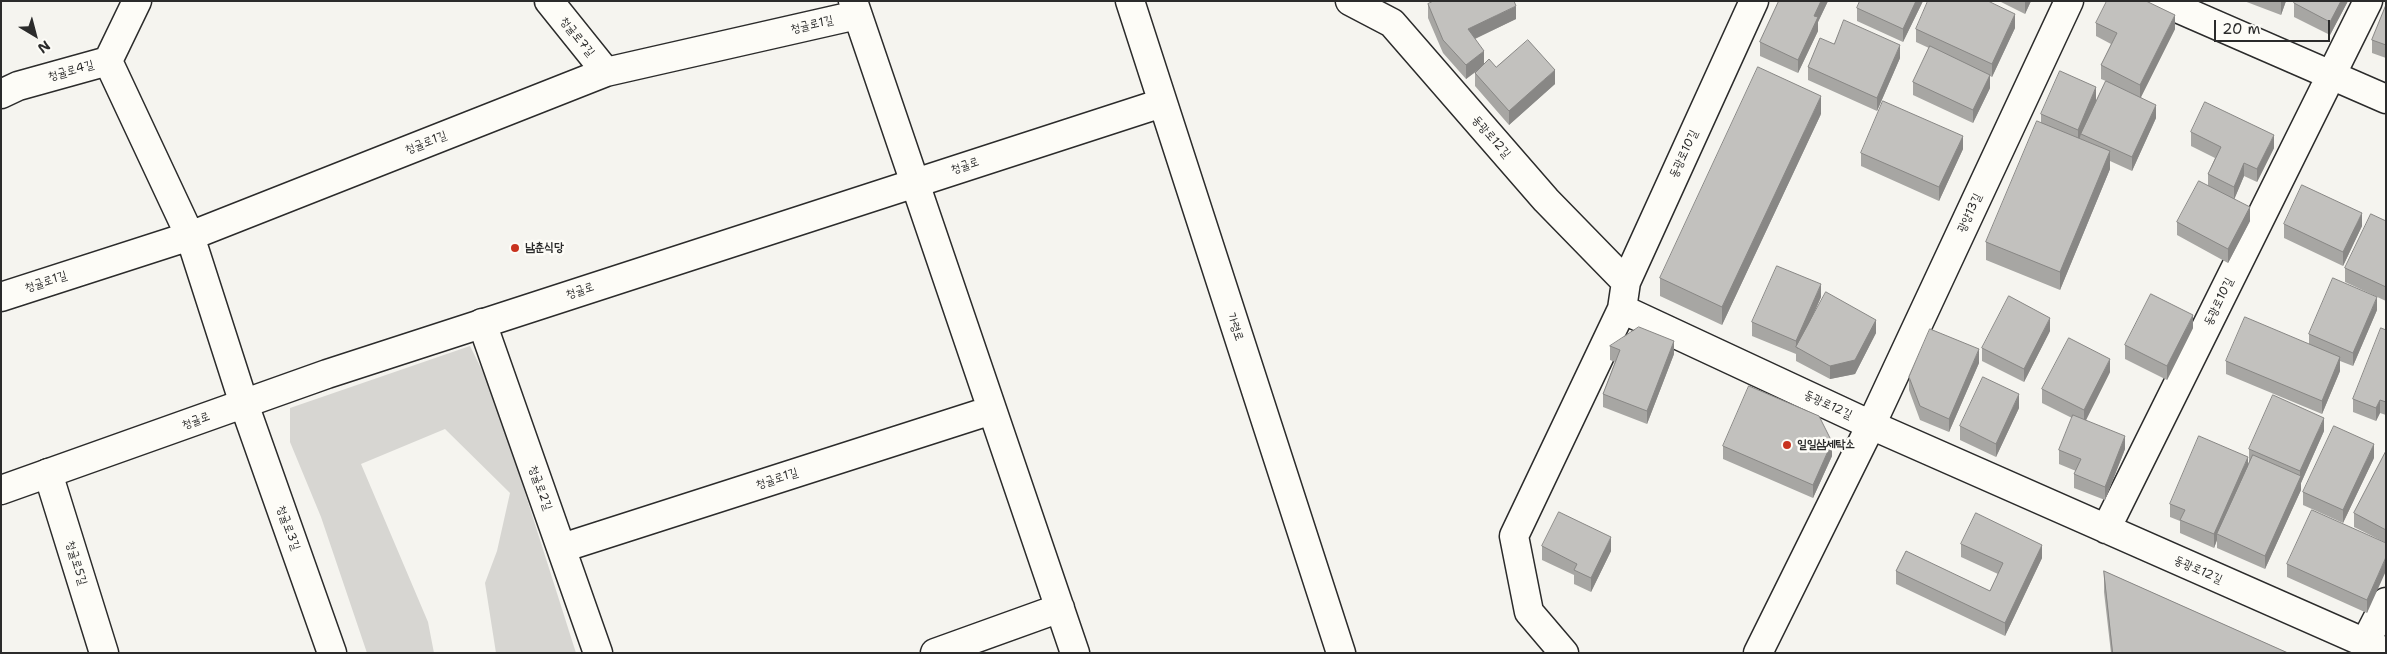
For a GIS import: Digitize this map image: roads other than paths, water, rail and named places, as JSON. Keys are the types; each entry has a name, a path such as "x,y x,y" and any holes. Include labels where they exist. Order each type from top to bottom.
{"street":[{"name":"청귤로4길","path":"1,94 18,86 108,61 137,1"},
{"name":"청귤로7길","path":"549,1 606,72"},
{"name":"가령로","path":"1130,1 1341,653"},
{"name":"동광로12길","path":"1350,1 1397,12 1546,200 1626,282"},
{"name":"동광로10길","path":"1622,309 1626,282 1754,1"},
{"name":"광양13길","path":"1758,653 1871,425 2069,1"},
{"path":"2161,1 2386,99"},
{"name":"동광로10길","path":"2106,529 2368,1"},
{"name":"청귤로1길","path":"1,297 190,236 606,72 855,8 1075,653"},
{"name":"청귤로3길","path":"108,61 190,236 244,404 332,653"},
{"name":"청귤로","path":"1,490 244,404 482,323 1162,103"},
{"name":"동광로12길","path":"1622,309 1871,425 2376,648"},
{"path":"1564,653 1529,612 1514,536 1622,309"},
{"name":"청귤로2길","path":"482,323 598,653"},
{"name":"청귤로1길","path":"562,548 992,410"},
{"name":"청귤로5길","path":"48,473 104,653"},
{"path":"2376,648 2386,602"},
{"path":"935,653 1060,608"}],"place":[{"name":"남춘식당","path":"515,248"},
{"name":"일일삼세탁소","path":"1787,445"}]}
